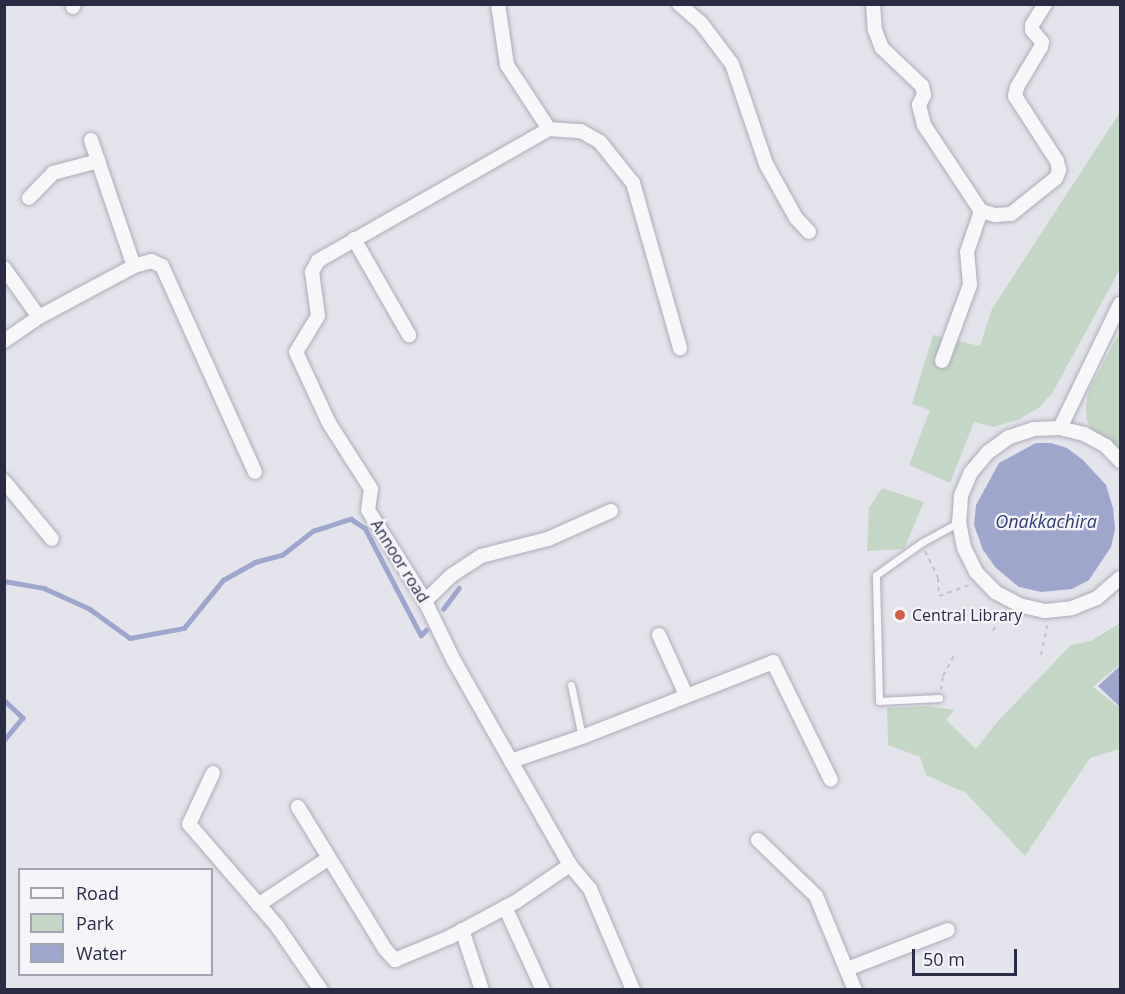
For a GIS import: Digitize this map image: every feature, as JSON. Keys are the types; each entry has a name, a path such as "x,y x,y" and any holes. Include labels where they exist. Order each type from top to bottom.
{"street":[{"path":"498,4 507,65 549,129 581,131 591,136 600,142 633,183 680,348"},
{"path":"679,4 701,24 732,64 766,164 796,218 809,232"},
{"path":"873,4 875,30 882,48 922,86 924,94 919,105 924,125 981,211"},
{"path":"981,211 1011,214 1056,178 1059,170 1058,161 1015,96 1017,87 1041,48 1042,42 1032,30 1032,25 1045,4"},
{"name":"Annoor road","path":"549,129 318,261 312,272 318,316 296,352 329,423 370,489 368,510 425,601 453,659 570,866 590,889 633,990"},
{"path":"91,140 134,266"},
{"path":"29,198 53,173 98,161"},
{"path":"942,361 970,285 967,252 981,211"},
{"path":"354,239 409,335"},
{"path":"4,341 39,317 134,266 151,261 162,266 255,472"},
{"path":"4,268 39,317"},
{"path":"1060,428 1120,304"},
{"path":"1120,461 1106,446 1091,438 1060,428 1034,429 1017,434 988,452 971,472 962,496 959,522 964,548 976,572 995,592 1019,605 1050,610 1072,608 1097,598 1120,583"},
{"path":"4,480 51,539"},
{"path":"425,601 452,575 481,556 548,539 611,511"},
{"path":"659,635 686,695"},
{"path":"511,761 582,737 773,662 831,780"},
{"path":"213,773 189,824 258,904 321,990"},
{"path":"298,807 385,949 395,960 462,930 505,907 570,866"},
{"path":"758,840 816,896 855,990"},
{"path":"258,904 329,858"},
{"path":"505,907 543,990"},
{"path":"462,930 482,990"},
{"path":"847,969 948,930"}],"lane":[{"path":"939,698 879,701 876,575 921,543 959,522"},
{"path":"571,685 582,737"}],"path":[{"path":"921,543 938,578 939,596 984,580"},
{"path":"993,631 1008,599"},
{"path":"1041,655 1050,610"},
{"path":"939,698 943,676 956,652"}],"green space":[{"path":"1120,112 1120,269 1053,392 1040,407 1018,420 993,427 974,422 950,483 909,465 930,410 912,404 933,335 980,346 992,309"},
{"path":"1120,332 1120,456 1095,436 1087,420 1086,408 1088,392"},
{"path":"882,488 924,502 904,549 867,551 869,508"},
{"path":"1120,623 1120,664 1093,687 1120,708 1120,749 1090,758 1025,856 966,793 926,775 920,757 888,745 887,708 929,706 954,710 946,720 976,749 997,722 1071,645 1091,641"}],"water":[{"name":"Onakkachira","path":"1036,443 1051,443 1067,448 1083,460 1106,485 1113,508 1115,529 1111,547 1089,580 1072,589 1041,592 1019,587 996,568 983,550 974,525 976,505 999,463"},
{"path":"1120,666 1120,707 1098,686"}],"waterway":[{"path":"4,581 44,588 90,609 130,638 184,628 223,580 255,562 282,555 313,531 351,519 365,528 421,635 426,630"},
{"path":"443,609 459,588"},
{"path":"4,700 23,718 4,741"}],"place":[{"name":"Central Library","path":"900,615"}]}
